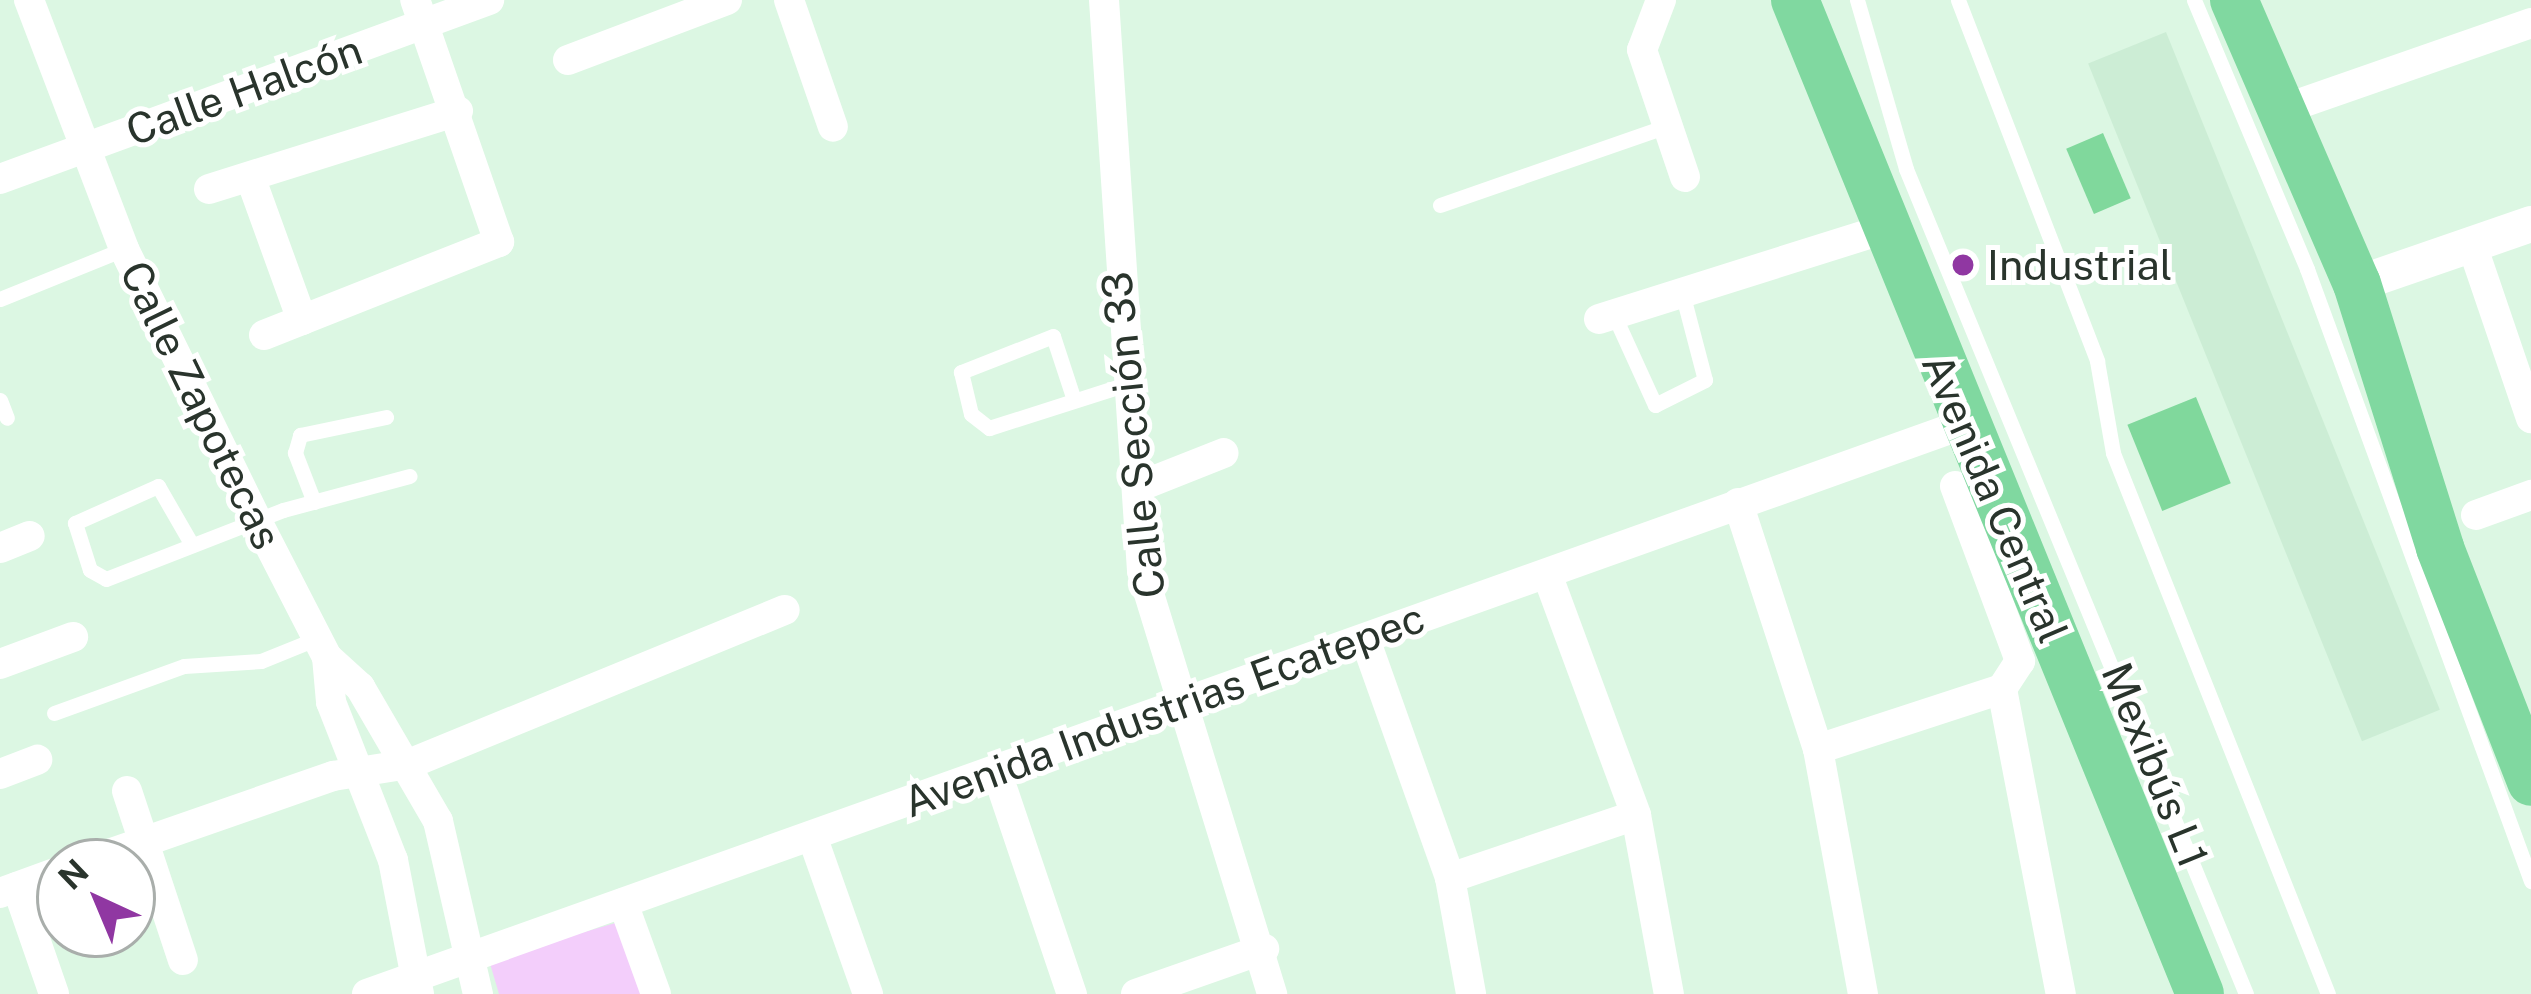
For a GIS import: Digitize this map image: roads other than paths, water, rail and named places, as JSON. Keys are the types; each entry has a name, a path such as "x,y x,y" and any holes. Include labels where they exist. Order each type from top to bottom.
{"highway":[{"name":"Avenida Central","path":"1795,0 1961,425 2200,994"},
{"path":"2234,0 2287,108 2357,284 2440,548 2531,782"}],"street":[{"name":"Calle Zapotecas","path":"29,0 124,249 256,519 323,647 409,764 447,849 478,994"},
{"name":"Calle Halcón","path":"0,179 420,12 489,0"},
{"path":"568,60 727,0"},
{"path":"789,0 833,127"},
{"name":"Calle Sección 33","path":"1104,0 1146,597 1264,949 1272,994"},
{"path":"1661,0 1641,42 1647,72 1685,176"},
{"path":"264,334 496,246 458,111 420,12"},
{"path":"2287,108 2531,23"},
{"path":"209,189 252,182 458,111"},
{"path":"252,182 302,320"},
{"path":"2357,284 2531,224"},
{"path":"1607,317 1882,230"},
{"path":"2471,245 2531,418"},
{"name":"Avenida Industrias Ecatepec","path":"367,994 417,985 472,956 1961,425"},
{"path":"1138,487 1224,454"},
{"path":"1818,749 2002,688 2020,661 1955,486"},
{"path":"2476,515 2531,495"},
{"path":"1738,503 1818,749 1863,994"},
{"path":"0,548 30,536"},
{"path":"1546,574 1636,815 1669,994"},
{"path":"154,838 360,771 409,764 785,610"},
{"path":"0,664 73,637"},
{"path":"1365,639 1450,878 1471,994"},
{"name":"Calle Zapotecas","path":"323,647 331,702 393,860 417,985"},
{"path":"2002,688 2062,994"},
{"path":"0,773 37,760"},
{"path":"996,770 1072,994"},
{"path":"127,791 144,838"},
{"path":"1450,878 1636,815"},
{"path":"812,836 868,994"},
{"path":"156,875 183,960"},
{"path":"8,890 54,994"},
{"path":"623,903 656,994"},
{"path":"1136,994 1264,949"}],"lane":[{"name":"Mexibús L1","path":"1857,0 1914,190 2246,994"},
{"path":"1958,0 2097,361 2113,452 2328,994"},
{"path":"2194,0 2307,269 2531,881"},
{"path":"1440,205 1667,126"},
{"path":"0,299 124,249"},
{"path":"1607,317 1655,405 1706,380 1683,296"},
{"path":"1073,398 1052,336 961,372 983,427 1130,383"},
{"path":"0,400 7,418"},
{"path":"314,502 296,453 300,434 386,417"},
{"path":"192,545 158,486 75,523 101,579 192,545 256,519 410,476"},
{"path":"54,713 184,666 261,661 323,647"}],"place":[{"name":"Industrial","path":"1963,265"}]}
